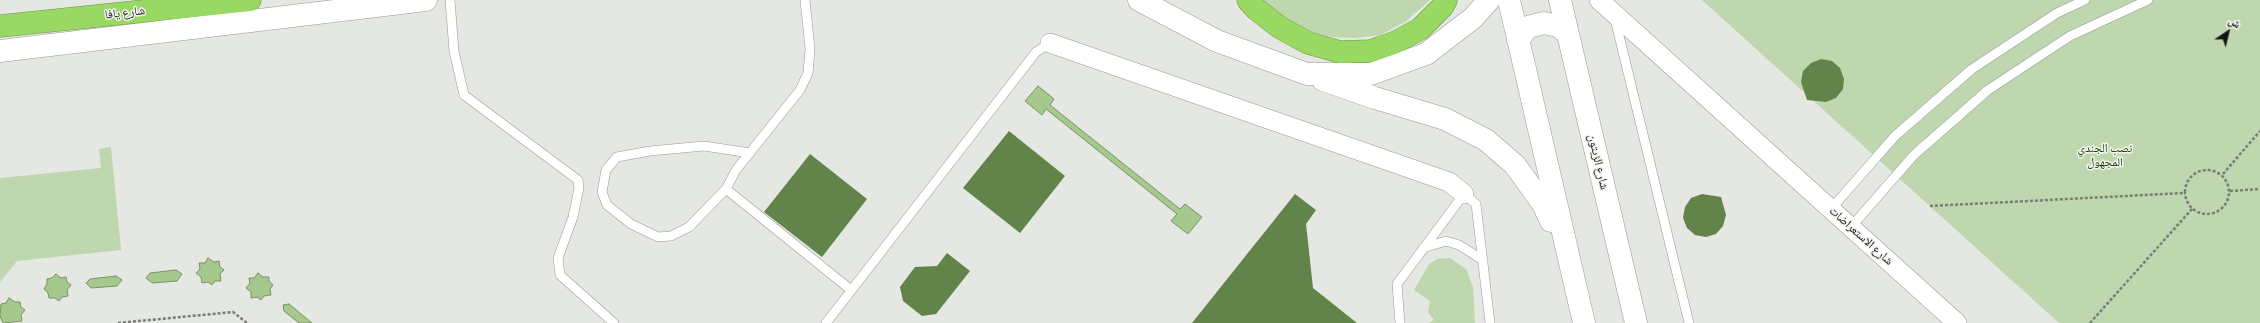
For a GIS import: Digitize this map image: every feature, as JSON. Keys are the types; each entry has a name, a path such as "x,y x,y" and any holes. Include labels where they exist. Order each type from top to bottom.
{"highway":[{"name":"شارع يافا","path":"0,26 258,0"},
{"path":"1248,0 1256,9 1279,27 1308,43 1340,52 1370,51 1396,42 1420,29 1443,6 1446,0"}],"main road":[{"path":"0,51 426,0"},
{"path":"1139,0 1217,41 1375,98 1445,119 1486,140 1515,165 1543,204 1566,253"},
{"path":"1307,74 1371,74 1426,54 1473,18 1489,0"},
{"path":"1508,0 1566,253 1584,323"},
{"name":"شارع الزيتون","path":"1560,0 1636,323"},
{"path":"1518,40 1528,27 1544,23 1558,26 1568,34"}],"street":[{"name":"شارع الاستعراضات","path":"1599,0 1957,323"},
{"path":"1050,43 1449,182 1464,194"}],"lane":[{"path":"450,0 454,51 464,95 578,180 579,188 572,217 558,258 560,274 614,323"},
{"path":"750,153 704,146 650,151 618,157 606,170 602,192 607,205 632,224 658,237 671,236 689,228 726,189 736,170 750,153 800,90 808,73 810,49 805,0"},
{"path":"1831,209 1895,136 1972,69 2057,13 2085,0"},
{"path":"1851,227 1914,155 1988,90 2070,36 2148,0"},
{"path":"1614,14 1689,323"},
{"path":"826,323 1036,52 1050,43"},
{"path":"726,189 851,290"},
{"path":"1400,323 1397,284 1464,194 1476,204 1490,323"},
{"path":"1423,248 1446,241 1460,245 1483,260"}],"path":[{"path":"2223,174 2260,131"},
{"path":"2210,169 2223,174 2228,182 2230,191 2227,204 2217,212 2204,214 2192,209 2187,202 2184,193 2188,180 2197,171 2210,169"},
{"path":"2230,191 2260,189"},
{"path":"1930,206 2184,193"},
{"path":"2090,323 2192,209"},
{"path":"118,323 233,312 247,323"}],"green space":[{"path":"1263,0 1430,0 1405,22 1380,35 1356,38 1331,37 1311,32 1287,20"},
{"name":"نصب الجندي المجهول","path":"1702,0 2260,0 2260,323 2059,323"},
{"path":"111,147 121,250 17,261 0,282 0,178 101,168 99,149"},
{"path":"1450,258 1466,269 1473,287 1475,323 1429,323 1434,320 1428,312 1430,301 1414,290 1429,264 1437,259"}],"shaded area":[{"path":"1038,86 1054,99 1050,105 1180,209 1185,204 1202,217 1188,234 1171,221 1177,214 1046,109 1042,115 1025,101"},
{"path":"208,258 214,262 219,261 220,267 224,270 220,274 221,281 215,281 212,285 208,282 202,283 201,277 196,273 200,269 199,263 205,263"},
{"path":"176,270 182,274 177,281 152,283 146,278 150,273"},
{"path":"258,273 263,277 269,277 269,281 273,285 270,289 271,295 264,296 261,300 257,297 251,298 251,292 246,288 250,283 249,278 254,278"},
{"path":"56,274 61,278 66,277 67,282 71,285 67,290 68,296 62,297 59,301 55,298 49,298 48,293 44,289 47,284 47,279 52,278"},
{"path":"116,276 122,280 117,286 91,288 86,283 90,279"},
{"path":"9,298 15,302 20,302 21,307 25,310 21,315 22,321 3,323 0,316 1,304 6,303"},
{"path":"289,304 312,323 299,323 284,311 283,305"}],"building":[{"path":"1821,59 1832,61 1840,68 1844,79 1843,89 1836,98 1826,102 1807,100 1801,82 1803,71 1811,63"},
{"path":"1009,131 1065,176 1020,233 963,188"},
{"path":"810,154 867,199 822,257 764,212"},
{"path":"1295,194 1316,210 1306,224 1313,288 1357,323 1192,323"},
{"path":"1702,194 1721,197 1726,215 1723,226 1716,234 1706,237 1695,235 1687,228 1683,218 1685,207 1691,198"},
{"path":"947,253 970,271 936,314 922,316 903,301 900,287 915,267 937,266"}]}
